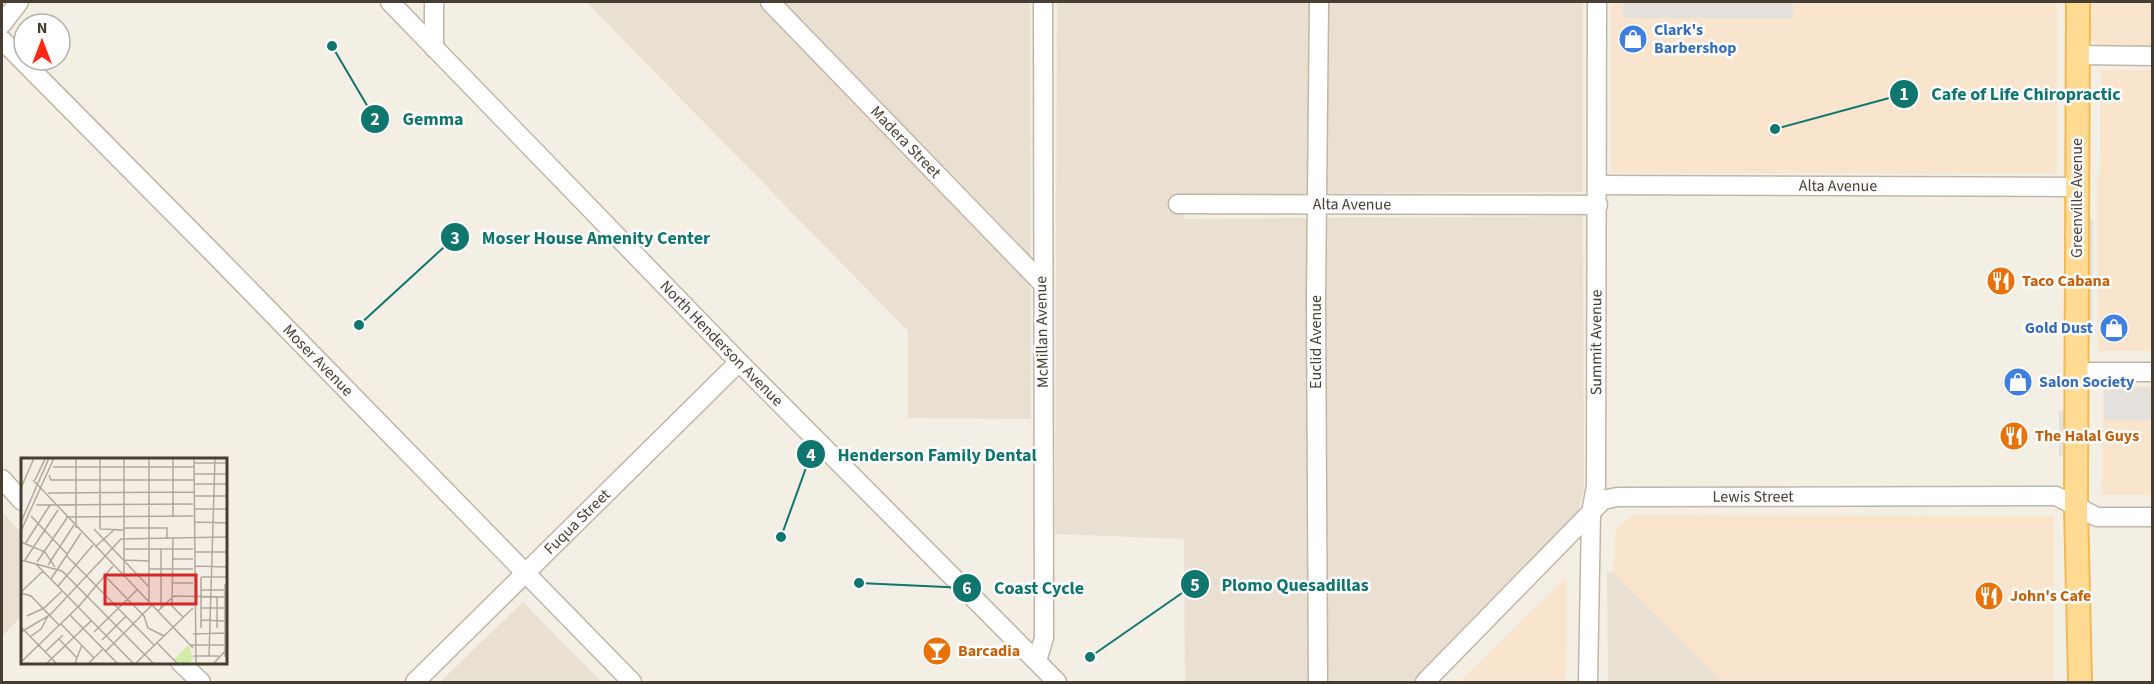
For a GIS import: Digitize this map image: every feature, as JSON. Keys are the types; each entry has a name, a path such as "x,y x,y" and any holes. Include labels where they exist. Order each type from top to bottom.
{"main road":[{"name":"Greenville Avenue","path":"2078,2 2076,507 2080,682"}],"street":[{"path":"2,24 19,2"},
{"name":"North Henderson Avenue","path":"390,2 739,362 1057,682"},
{"path":"434,2 434,48"},
{"name":"Madera Street","path":"770,2 1041,282"},
{"name":"McMillan Avenue","path":"1037,661 1044,638 1041,282 1043,2"},
{"name":"Euclid Avenue","path":"1318,682 1316,207 1319,2"},
{"name":"Summit Avenue","path":"1588,682 1591,513 1596,486 1597,2"},
{"name":"Moser Avenue","path":"2,40 217,256 524,574 632,682"},
{"path":"2077,55 2152,56"},
{"name":"Alta Avenue","path":"1598,185 2078,187"},
{"name":"Alta Avenue","path":"1178,204 1316,207 1598,205"},
{"name":"Fuqua Street","path":"416,682 739,362"},
{"path":"2078,372 2152,372"},
{"path":"2,479 21,500"},
{"name":"Lewis Street","path":"1425,682 1603,501 1617,497 2056,496 2097,517 2152,517"},
{"path":"181,663 201,682"}],"shaded area":[{"path":"586,2 1030,2 1031,419 908,418 908,331"},
{"path":"1057,2 1583,2 1583,192 1183,194 1184,219 1583,216 1584,487 1579,509 1571,526 1413,682 1185,682 1184,539 1055,534"},
{"path":"1611,2 2057,2 2057,174 1611,173"},
{"path":"1623,2 1793,2 1793,18 1623,18"},
{"path":"2090,2 2152,2 2152,47 2103,47 2089,39"},
{"path":"2101,70 2152,70 2152,351 2098,351 2097,174 2100,174"},
{"path":"2085,220 2093,220 2092,324 2084,324"},
{"path":"2103,386 2152,386 2152,495 2102,495"},
{"path":"2104,388 2152,388 2152,420 2104,420"},
{"path":"2059,411 2067,411 2067,456 2059,456"},
{"path":"2,512 21,532 21,617 2,636"},
{"path":"1632,515 2054,516 2054,682 1722,682 1613,572 1616,530"},
{"path":"1613,572 1722,682 1608,682 1607,573"},
{"path":"1567,576 1566,682 1460,682"},
{"path":"523,602 602,682 440,682"}],"place":[{"name":"Clark's Barbershop","path":"1633,39"},
{"name":"Gemma","path":"332,46"},
{"name":"Cafe of Life Chiropractic","path":"1775,129"},
{"name":"Taco Cabana","path":"2001,281"},
{"name":"Moser House Amenity Center","path":"359,325"},
{"name":"Gold Dust","path":"2114,328"},
{"name":"Salon Society","path":"2018,382"},
{"name":"The Halal Guys","path":"2014,436"},
{"name":"Henderson Family Dental","path":"781,537"},
{"name":"Coast Cycle","path":"859,583"},
{"name":"John's Cafe","path":"1989,596"},
{"name":"Barcadia","path":"937,651"},
{"name":"Plomo Quesadillas","path":"1090,657"}]}
